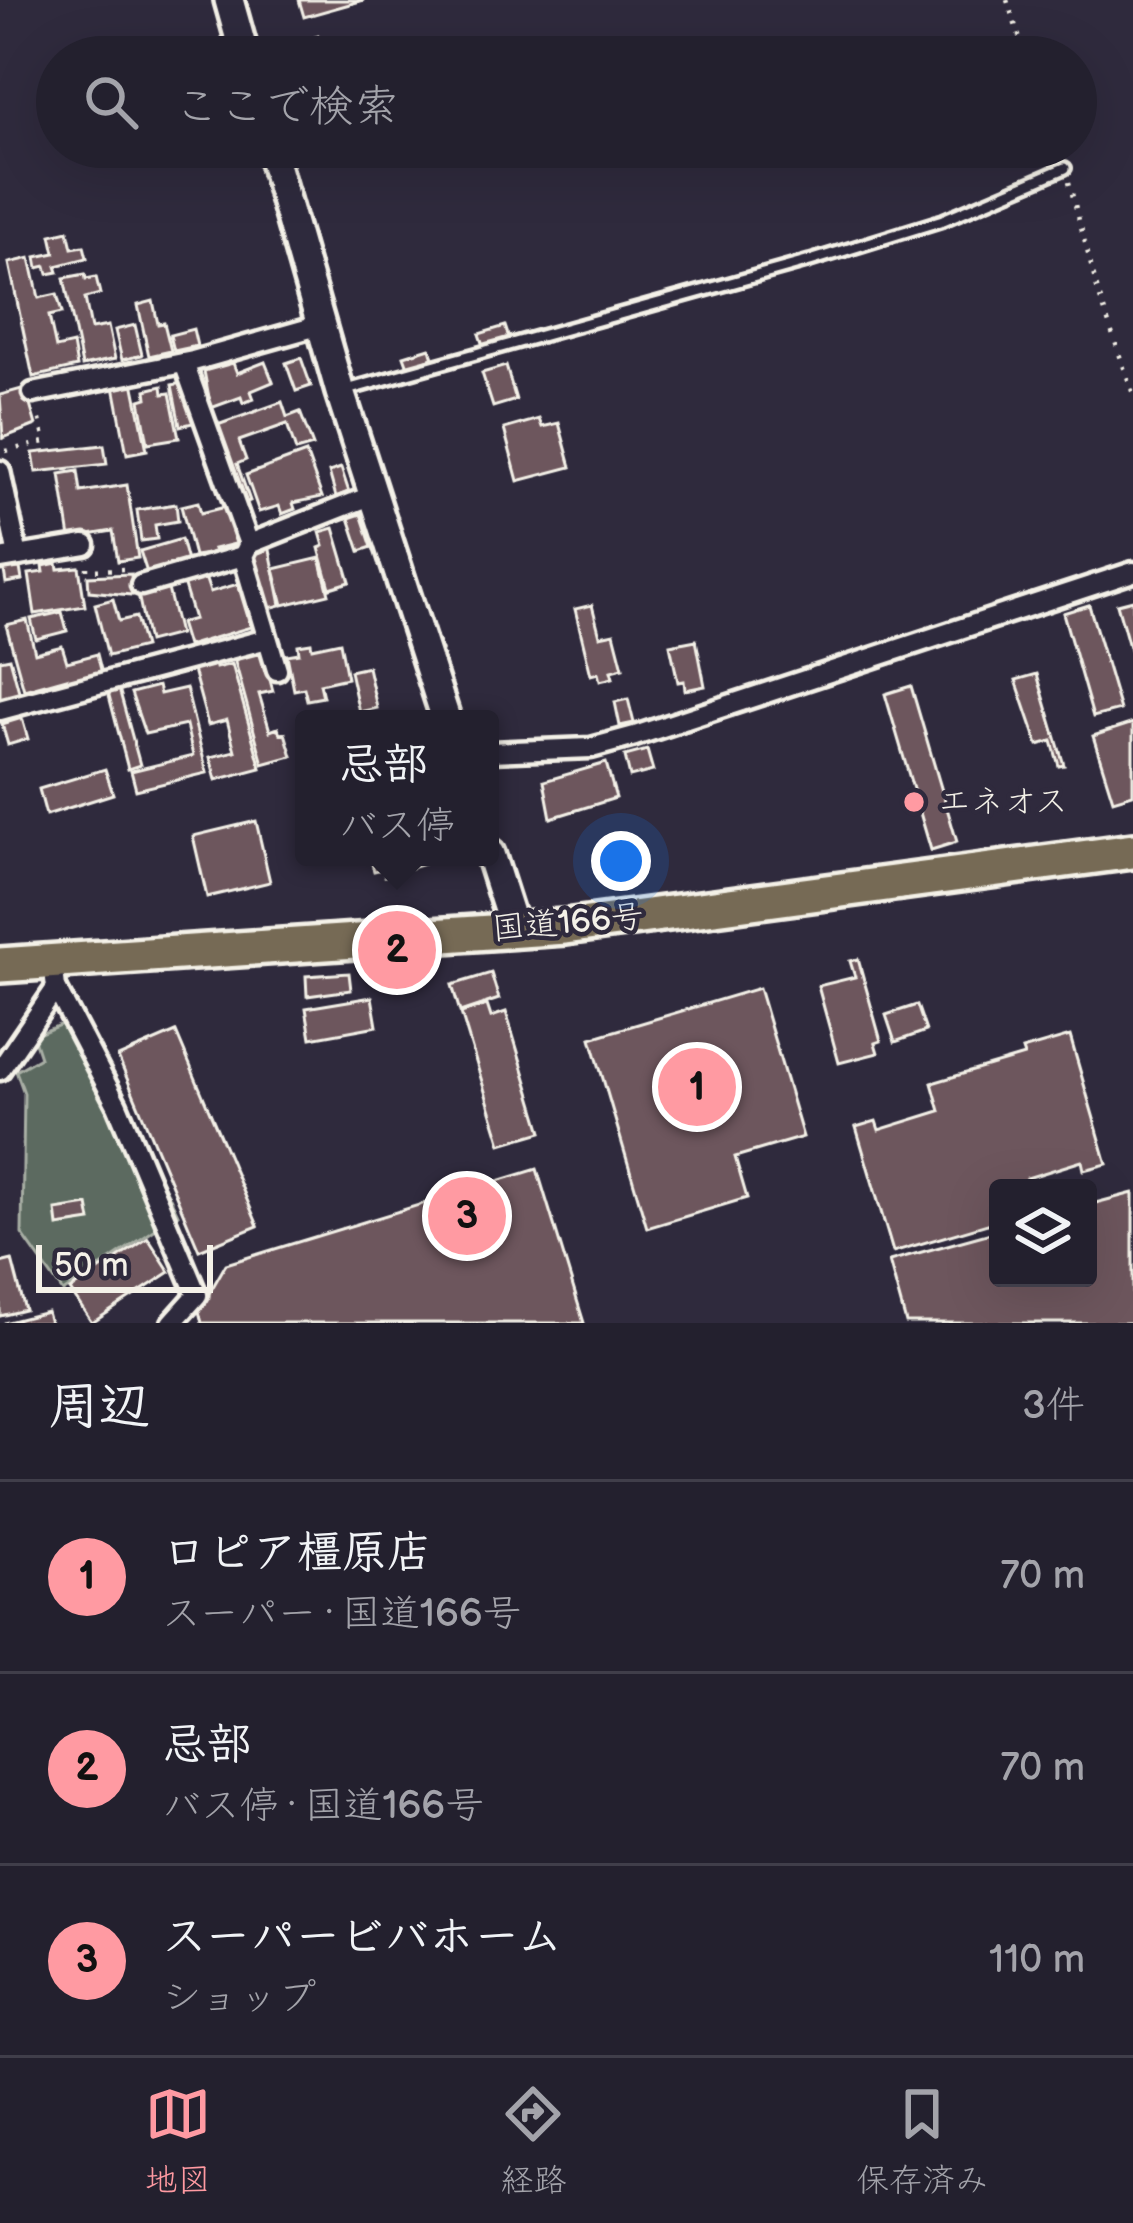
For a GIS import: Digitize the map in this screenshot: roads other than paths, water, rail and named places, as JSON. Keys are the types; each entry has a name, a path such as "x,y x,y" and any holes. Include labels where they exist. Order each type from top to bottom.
{"highway":[{"name":"国道166号","path":"1,961 55,975 610,921 1133,851"}],"street":[{"path":"229,0 239,36"},
{"path":"276,168 340,392 443,710"},
{"path":"33,393 184,363 321,325"},
{"path":"184,363 246,550 277,670"},
{"path":"0,471 9,557 85,545"},
{"path":"141,585 246,550 373,496"},
{"path":"499,752 591,748 634,736 1133,572"},
{"path":"0,710 267,639"},
{"path":"494,866 514,929"},
{"path":"0,1070 55,975"},
{"path":"55,975 117,1105 197,1294 172,1323"}],"lane":[{"path":"340,392 943,220 1065,168"}],"place":[{"name":"エネオス","path":"914,802"},
{"name":"忌部","path":"397,950"},
{"name":"ロピア橿原店","path":"697,1087"},
{"name":"スーパービバホーム","path":"467,1216"}]}
